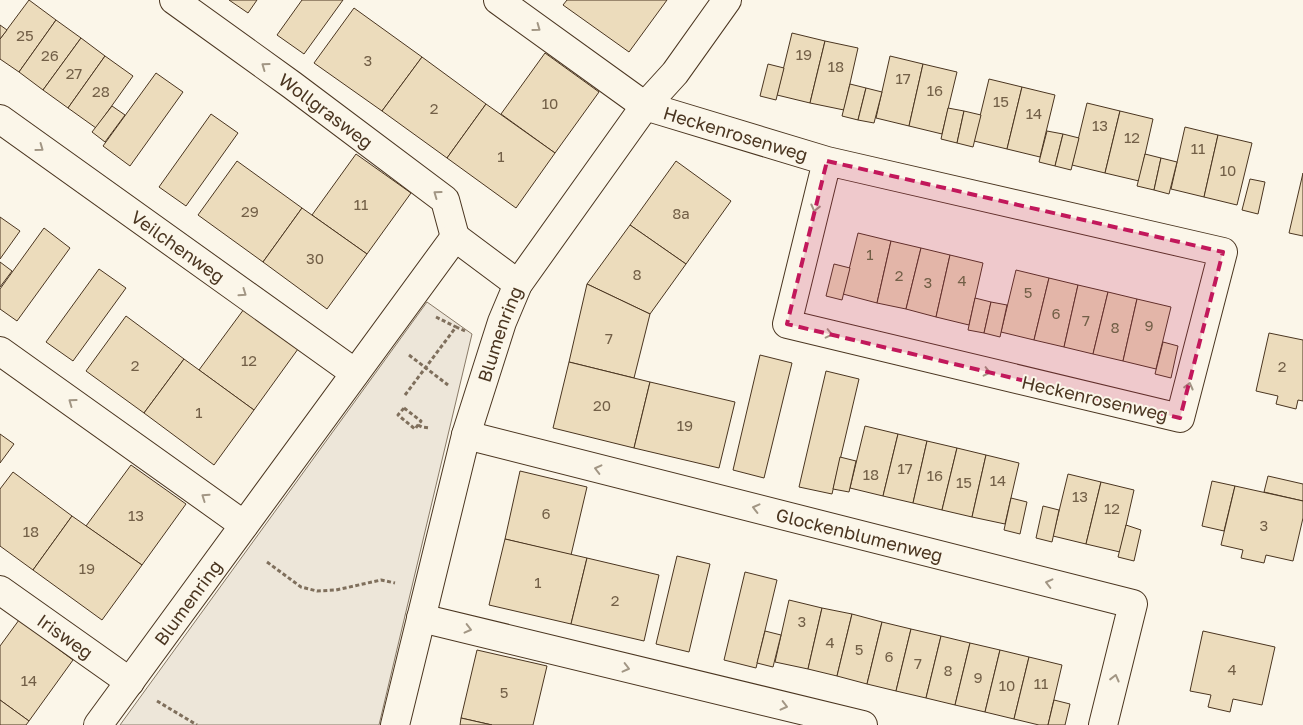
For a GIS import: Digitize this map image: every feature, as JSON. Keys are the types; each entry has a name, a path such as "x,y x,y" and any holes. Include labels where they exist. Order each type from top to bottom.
{"street":[{"name":"Wollgrasweg","path":"174,0 445,200 455,238"},
{"path":"498,0 645,106"},
{"name":"Blumenring","path":"395,725 466,435 502,322 518,284 645,106 675,73 727,0"},
{"name":"Heckenrosenweg","path":"645,106 827,161 1223,252 1180,418 787,324 827,161"},
{"name":"Veilchenweg","path":"0,119 355,373"},
{"path":"455,238 518,284"},
{"name":"Blumenring","path":"98,725 455,238"},
{"path":"0,350 244,525"},
{"name":"Glockenblumenweg","path":"466,435 1133,604 1103,725"},
{"name":"Irisweg","path":"0,590 130,682"},
{"path":"421,618 863,725"}],"path":[{"path":"405,395 456,327 469,332"},
{"path":"404,350 452,388"},
{"path":"404,408 421,420 418,424 415,429 398,415 404,408"},
{"path":"418,424 422,427 430,428"},
{"path":"267,562 301,587 317,591 336,590 381,580 396,584"},
{"path":"130,682 162,705 197,725"}],"highlighted area":[{"path":"827,161 1223,252 1180,418 787,324"}],"shaded area":[{"path":"427,302 472,334 379,725 120,725"}],"building":[{"path":"29,0 56,20 19,72 0,59 0,39"},
{"path":"229,0 257,0 248,13"},
{"path":"302,0 343,0 304,54 277,35"},
{"path":"567,0 667,0 629,52 563,5"},
{"path":"354,8 422,57 382,111 314,63"},
{"path":"56,20 81,38 43,90 19,72"},
{"path":"0,25 7,30 0,39"},
{"path":"792,33 825,41 810,103 777,95"},
{"path":"81,38 105,56 68,108 43,90"},
{"path":"825,41 858,48 844,110 810,103"},
{"path":"545,53 599,92 555,153 501,114"},
{"path":"105,56 133,76 96,128 68,108"},
{"path":"890,56 923,64 909,126 876,118"},
{"path":"422,57 486,104 447,158 382,111"},
{"path":"768,64 784,68 776,100 760,96"},
{"path":"923,64 957,72 942,134 909,126"},
{"path":"156,73 183,92 130,166 103,146"},
{"path":"989,79 1022,87 1007,149 974,141"},
{"path":"850,84 866,88 858,120 842,116"},
{"path":"1022,87 1055,95 1040,157 1007,149"},
{"path":"866,88 882,92 874,123 858,120"},
{"path":"1087,103 1120,111 1105,173 1072,165"},
{"path":"486,104 555,153 516,208 447,158"},
{"path":"112,106 125,115 105,142 92,132"},
{"path":"948,108 964,111 957,143 941,139"},
{"path":"964,111 981,115 973,147 957,143"},
{"path":"1120,111 1153,119 1139,181 1105,173"},
{"path":"211,114 238,133 186,206 159,187"},
{"path":"1185,127 1218,135 1204,197 1171,189"},
{"path":"1047,131 1063,134 1055,166 1039,162"},
{"path":"1063,134 1079,138 1071,170 1055,166"},
{"path":"1218,135 1252,143 1237,205 1204,197"},
{"path":"356,154 411,193 367,254 312,215"},
{"path":"1145,154 1161,158 1154,190 1137,186"},
{"path":"1161,158 1177,162 1169,194 1154,190"},
{"path":"237,161 302,208 263,262 198,215"},
{"path":"676,161 731,201 686,264 630,225"},
{"path":"1303,173 1303,236 1289,233"},
{"path":"1250,179 1265,182 1258,214 1242,210"},
{"path":"302,208 367,254 327,309 263,262"},
{"path":"0,217 20,231 0,259"},
{"path":"630,225 686,264 650,314 587,284"},
{"path":"44,228 70,248 17,321 0,309 0,289"},
{"path":"858,233 891,241 877,303 843,294"},
{"path":"891,241 921,248 906,309 877,303"},
{"path":"921,248 950,255 936,317 906,309"},
{"path":"950,255 983,263 969,325 936,317"},
{"path":"0,262 12,271 0,287"},
{"path":"834,264 850,268 842,300 826,296"},
{"path":"99,269 126,288 73,361 46,342"},
{"path":"1016,270 1049,278 1034,340 1001,332"},
{"path":"1049,278 1078,285 1064,347 1034,340"},
{"path":"587,284 650,314 634,378 569,362"},
{"path":"1078,285 1108,292 1093,354 1064,347"},
{"path":"1108,292 1137,299 1123,361 1093,354"},
{"path":"975,298 991,302 984,333 968,330"},
{"path":"1137,299 1171,307 1156,369 1123,361"},
{"path":"991,302 1007,305 1000,337 984,333"},
{"path":"244,309 298,349 254,410 199,370"},
{"path":"126,316 184,359 144,413 86,371"},
{"path":"1269,333 1303,340 1303,401 1298,400 1296,409 1276,404 1278,396 1256,391"},
{"path":"1163,342 1178,346 1171,378 1155,374"},
{"path":"760,355 792,363 764,478 733,470"},
{"path":"184,359 254,410 214,465 144,413"},
{"path":"569,362 650,382 634,448 553,428"},
{"path":"826,371 859,379 832,494 799,487"},
{"path":"650,382 735,402 719,468 634,448"},
{"path":"865,426 898,434 883,496 850,488"},
{"path":"0,434 14,444 0,463"},
{"path":"898,434 927,441 913,503 883,496"},
{"path":"927,441 957,448 942,510 913,503"},
{"path":"957,448 986,455 972,517 942,510"},
{"path":"986,455 1019,463 1005,524 972,517"},
{"path":"840,457 856,461 849,492 833,489"},
{"path":"131,465 186,504 142,565 86,526"},
{"path":"520,471 587,487 571,555 505,539"},
{"path":"13,472 72,516 33,570 0,546 0,489"},
{"path":"1068,474 1101,482 1086,544 1053,536"},
{"path":"1268,476 1303,484 1303,501 1264,492"},
{"path":"1212,481 1235,486 1224,531 1202,526"},
{"path":"1101,482 1134,490 1120,552 1086,544"},
{"path":"1235,486 1303,501 1303,518 1293,561 1266,555 1264,563 1241,558 1243,550 1221,545"},
{"path":"1011,498 1027,502 1020,534 1004,530"},
{"path":"1043,506 1059,510 1052,542 1036,538"},
{"path":"72,516 142,565 102,620 33,570"},
{"path":"1126,525 1141,530 1134,561 1118,557"},
{"path":"505,539 587,558 571,624 489,605"},
{"path":"677,556 710,564 689,652 656,644"},
{"path":"587,558 659,575 644,641 571,624"},
{"path":"745,572 777,580 756,668 724,660"},
{"path":"789,600 822,608 808,669 775,662"},
{"path":"822,608 852,614 837,676 808,669"},
{"path":"852,614 882,622 867,684 837,676"},
{"path":"19,620 73,660 29,721 0,700 0,646"},
{"path":"882,622 911,629 896,691 867,684"},
{"path":"911,629 941,636 926,698 896,691"},
{"path":"765,631 781,635 773,667 757,663"},
{"path":"1203,631 1275,647 1262,705 1233,699 1230,712 1208,707 1211,695 1190,691"},
{"path":"941,636 970,643 955,705 926,698"},
{"path":"970,643 1000,650 985,712 955,705"},
{"path":"477,650 547,666 533,725 492,725 461,718"},
{"path":"1000,650 1029,657 1014,719 985,712"},
{"path":"1029,657 1062,665 1048,725 1039,725 1014,719"},
{"path":"0,700 29,721 26,725 0,725"},
{"path":"1054,700 1070,704 1065,725 1048,725"},
{"path":"461,718 492,725 460,725"}]}
